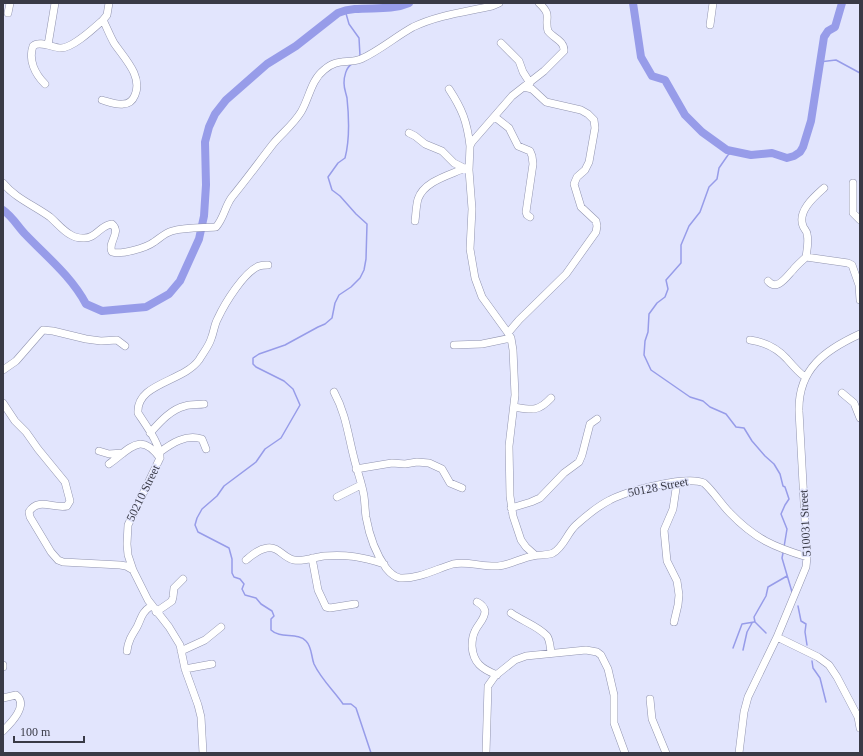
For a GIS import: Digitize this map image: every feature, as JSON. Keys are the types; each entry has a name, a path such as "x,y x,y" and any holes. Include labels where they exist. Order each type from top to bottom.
{"street":[{"path":"8,13 10,3"},
{"path":"48,46 55,3"},
{"path":"44,84 36,74 31,59 32,48 36,44 60,48 68,46 103,20 107,15 109,3"},
{"path":"3,183 9,190 50,218 70,235 89,238 107,224 112,224 116,230 110,244 110,248 112,252 117,254 145,247 171,231 202,227 216,227 231,199 273,145 298,117 314,84 324,70 337,62 361,59 412,28 436,18 492,6 499,3"},
{"path":"470,146 509,99 544,71 564,49 560,41 548,31 548,14 539,3"},
{"path":"710,25 713,3"},
{"path":"102,100 127,104 134,98 137,88 135,74 131,66 114,42 103,20"},
{"path":"454,345 482,344 510,336 519,320 566,274 594,236 597,229 596,221 582,209 574,184 577,177 589,162 595,128 594,120 581,110 546,102 527,85 519,61 501,43"},
{"path":"449,89 458,102 466,120 470,146 467,169 472,209 470,249 474,278 482,297 510,336 513,350 515,385 508,460 511,508 521,540 535,555"},
{"path":"495,117 509,128 518,146 530,151 532,156 533,164 526,212 530,217"},
{"path":"409,133 425,144 444,153 454,163 467,169"},
{"path":"415,221 418,199 425,188 438,180 467,169"},
{"path":"853,183 853,212 860,220"},
{"path":"768,281 772,285 781,283 806,256 808,237 803,226 803,215 808,203 824,188"},
{"path":"806,256 852,265 860,288 860,300"},
{"name":"50210 Street","path":"202,753 201,717 185,669 182,651 178,640 151,606 133,570 128,555 128,525 160,455 150,433 138,413 139,402 152,387 174,379 190,369 198,361 212,339 218,318 240,284 259,266 268,265"},
{"path":"3,370 16,361 43,330 86,339 102,341 117,340 125,346"},
{"name":"510031 Street","path":"740,753 744,712 748,697 777,637 806,567 807,558 798,402 800,392 805,378 821,357 834,347 860,334"},
{"path":"750,340 763,342 774,349 786,358 805,378"},
{"name":"50128 Street","path":"334,392 345,417 356,469 361,485 368,527 384,564 395,576 403,578 423,574 453,564 462,563 482,566 498,566 535,555 546,555 556,552 575,526 609,500 638,490 692,480 704,483 738,521 755,535 780,549 807,558"},
{"path":"842,393 854,403 860,418"},
{"path":"514,407 537,409 546,404 551,398"},
{"path":"3,403 15,421 26,432 60,475 65,482 68,491 70,501 67,506 62,507 42,504 36,506 29,512 30,517 54,558 62,562 120,565 126,566 133,570"},
{"path":"150,433 165,418 179,408 204,404"},
{"path":"511,508 540,498 564,473 578,462 582,454 590,424 597,419"},
{"path":"109,464 123,453 140,443 152,448 160,455 172,443 182,439 197,437 202,439 206,449"},
{"path":"99,451 109,454 123,453"},
{"path":"356,469 392,463 405,464 429,462 442,469 450,483 462,488"},
{"path":"674,622 679,595 677,581 667,560 664,530 673,509 677,482"},
{"path":"337,497 361,485"},
{"path":"246,560 260,550 268,548 277,549 293,560 326,556 351,556 367,558 384,564"},
{"path":"312,558 318,590 326,607 330,608 355,604"},
{"path":"156,612 172,601 174,588 183,579"},
{"path":"478,602 484,607 485,612 474,634 472,645 473,657 479,665 497,675"},
{"path":"127,651 129,638 136,628 141,614 151,606"},
{"path":"511,613 547,636 551,652"},
{"path":"182,651 205,640 221,627"},
{"path":"777,637 827,663 837,677 859,716 860,728"},
{"path":"486,753 488,686 491,680 521,657 551,652 591,650 597,652 604,660 608,669 613,689 614,723 624,753"},
{"path":"185,669 212,664"},
{"path":"3,698 16,696 20,698 22,702 16,716 3,731"},
{"path":"650,700 652,719 666,753"}],"waterway":[{"path":"3,210 66,276 86,304 102,311 146,307 169,294 180,281 199,239 204,216 206,185 205,142 209,127 215,114 226,100 267,64 296,46 338,13 355,9 391,8 409,3"},
{"path":"633,3 641,57 652,76 665,80 685,115 702,132 727,150 751,155 772,153 787,158 800,152 803,147 811,121 824,37 828,31 835,27 842,3"},
{"path":"345,10 349,24 359,38 360,56"},
{"path":"819,62 836,60 860,73"},
{"path":"352,64 347,70 344,81 349,120 347,151 345,158 338,163 328,177 332,190 340,196 367,224 366,259 364,270 360,278 351,287 339,295 335,303 332,318 325,324 285,345 259,354 253,358 253,364 256,367 284,381 293,389 300,405 281,438 265,449 256,462 224,486 217,496 202,509 195,525 198,532 229,548 232,559 232,573 234,577 240,579 244,584 242,589 245,595 256,598 261,604 272,611 274,616 271,619 271,630 275,633 303,638 308,643 314,664 324,680 343,704 351,704 356,708 371,753"},
{"path":"734,151 728,155 719,168 717,179 709,187 700,212 689,226 681,245 681,263 666,280 668,289 665,297 657,303 649,314 644,355 651,370 690,397 703,401 710,407 726,414 736,427 744,428 752,441 774,464 780,474 783,486 785,487 789,499 781,514 787,529 784,547"},
{"path":"783,553 782,558 792,592"},
{"path":"766,633 755,622 754,617 766,596 768,587 787,576"},
{"path":"798,606 801,621 806,624 805,632 807,645"},
{"path":"733,648 742,624 754,622"},
{"path":"743,650 747,632 752,623"},
{"path":"812,661 813,668 820,678 826,702"}]}
